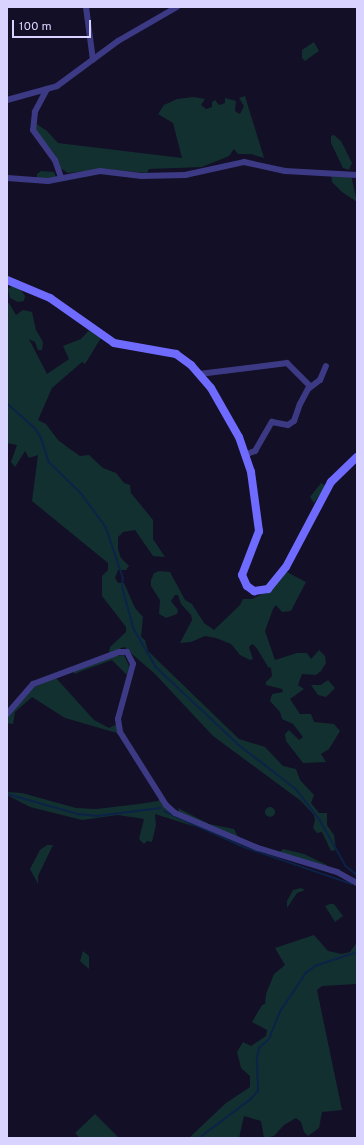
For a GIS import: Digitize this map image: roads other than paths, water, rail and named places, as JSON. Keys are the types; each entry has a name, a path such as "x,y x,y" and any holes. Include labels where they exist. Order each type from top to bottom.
{"street":[{"path":"86,7 93,60"},
{"path":"7,100 57,86 128,34 177,7"},
{"path":"47,89 35,112 33,130 55,160 61,176"},
{"path":"7,178 38,181 61,176 100,171 142,176 185,175 244,162 286,171 357,174"},
{"path":"7,280 50,298 114,343 176,354 199,374 228,415 247,454 259,531 242,575 246,586 259,592 268,589 286,567 331,482 357,457"},
{"path":"199,374 256,365 287,363 310,386"},
{"path":"247,454 255,451 272,422 288,425 294,421 300,404 310,386 320,380 326,366"},
{"path":"7,714 33,684 119,652 127,652 133,664 118,719 120,732 166,805 175,813 198,825 258,848 337,872 357,882"}],"waterway":[{"path":"7,403 34,427 41,437 49,462 81,493 106,527 123,577 123,589 134,629 156,667 239,745 296,789 320,820 346,866 357,875"},
{"path":"7,794 78,814 97,816 161,808"},
{"path":"164,811 244,847 352,884"},
{"path":"199,1138 251,1099 258,1091 257,1058 259,1048 269,1039 281,1010 306,973 315,966 357,952"}]}
